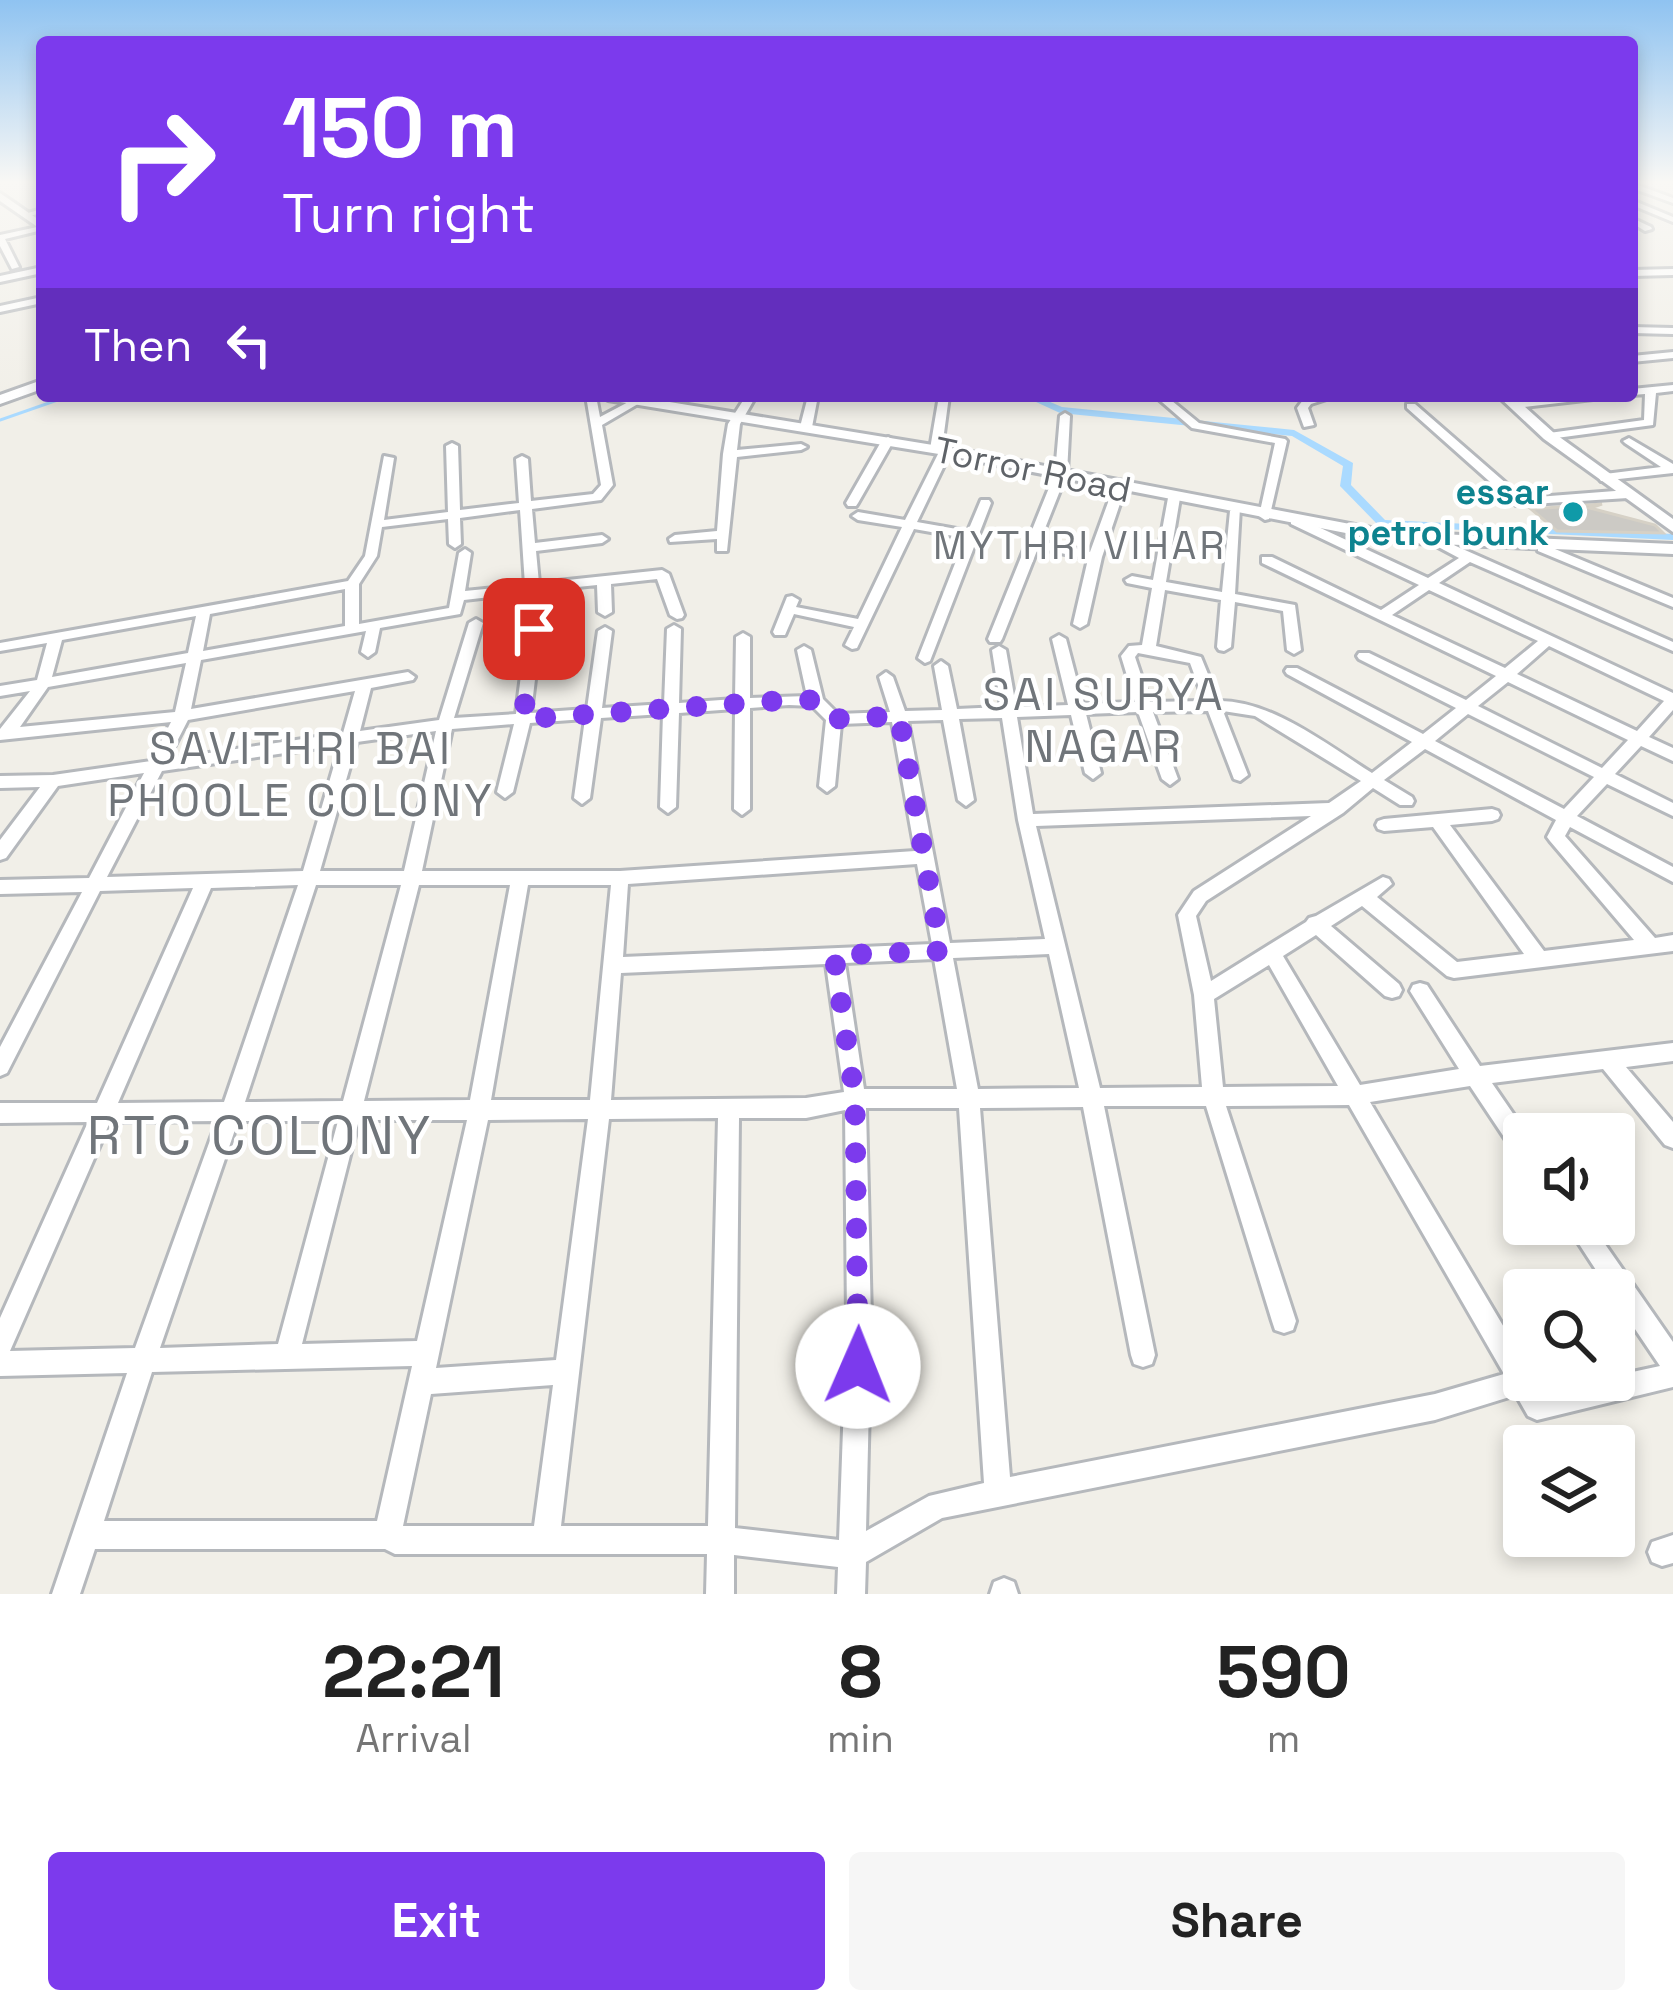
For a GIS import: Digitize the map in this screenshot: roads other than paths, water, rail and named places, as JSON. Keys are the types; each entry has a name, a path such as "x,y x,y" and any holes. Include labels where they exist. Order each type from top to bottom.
{"street":[{"path":"9,256 36,300"},
{"path":"0,274 36,267"},
{"path":"1638,273 1673,272"},
{"path":"0,309 36,301"},
{"path":"1638,330 1673,331"},
{"path":"1638,362 1673,355"},
{"path":"1549,436 1649,423 1652,389 1638,371"},
{"path":"0,400 36,386"},
{"path":"1638,391 1673,388"},
{"path":"378,524 602,493 607,485 592,402"},
{"path":"596,424 636,402"},
{"name":"Torror Road","path":"644,402 888,440 1236,511 1435,542 1673,549"},
{"path":"675,539 723,541 729,454 748,402"},
{"path":"806,427 812,402"},
{"path":"851,645 940,450 944,402"},
{"path":"1167,402 1196,426 1281,441 1265,516"},
{"path":"1307,402 1302,408 1308,425"},
{"path":"1512,402 1549,436 1673,527"},
{"path":"1412,406 1520,502 1628,494"},
{"path":"1653,407 1673,419"},
{"path":"1065,416 1061,473 997,645 1026,820 1092,1097 1143,1355"},
{"path":"888,440 855,509 907,525 973,536"},
{"path":"1605,478 1673,469 1629,441"},
{"path":"0,691 455,611 461,596 452,446"},
{"path":"729,454 801,447"},
{"path":"352,628 352,584 371,556 388,458"},
{"path":"522,460 534,609"},
{"path":"1659,471 1673,480"},
{"path":"1080,624 1095,556 1120,486"},
{"path":"1148,649 1174,498"},
{"path":"966,800 951,715 933,662 985,503"},
{"path":"1223,647 1236,511"},
{"path":"1295,521 1673,700 1566,818 1556,837 1649,944"},
{"path":"529,548 602,539"},
{"path":"1435,542 1673,646"},
{"path":"1031,544 1095,556"},
{"path":"1543,548 1673,603"},
{"path":"1381,616 1469,557"},
{"path":"1267,560 1673,754"},
{"path":"461,596 665,576 676,622 668,807"},
{"path":"604,579 604,612"},
{"path":"1132,580 1292,609 1294,650"},
{"path":"0,647 352,584"},
{"path":"780,632 790,604 862,623"},
{"path":"0,1067 162,762 182,716 204,610"},
{"path":"287,1356 347,1111 411,880 445,724 476,623"},
{"path":"368,652 374,625"},
{"path":"505,792 523,719 534,629"},
{"path":"582,798 604,631"},
{"path":"2,737 43,682 56,638"},
{"path":"742,809 743,638"},
{"path":"1059,639 1093,772"},
{"path":"1283,1321 1213,1096 1204,995 1187,915 1192,904 1338,809 1427,743 1548,640"},
{"path":"1170,779 1128,656 1134,649 1196,659 1209,705 1240,775"},
{"path":"804,650 816,700 834,719 1209,705 1260,712 1406,801"},
{"path":"1364,656 1673,810"},
{"path":"1292,670 1673,875"},
{"path":"2,737 182,716 408,677"},
{"path":"886,677 899,716 969,1096 998,1493"},
{"path":"66,1594 141,1357 233,1110 311,878 364,686"},
{"path":"0,782 53,781 445,724 816,700"},
{"path":"827,786 834,719"},
{"path":"0,853 53,781"},
{"path":"1026,820 1338,809"},
{"path":"1384,825 1492,814"},
{"path":"1438,821 1539,959"},
{"path":"0,886 311,878 620,878 925,857"},
{"path":"390,1535 479,1111 520,878"},
{"path":"546,1541 600,1108 620,878"},
{"path":"0,1346 206,880"},
{"path":"1204,995 1382,884"},
{"path":"1363,896 1454,970 1673,943"},
{"path":"1315,923 1392,990"},
{"path":"614,965 1056,946"},
{"path":"1271,952 1503,1350"},
{"path":"834,955 855,1099 859,1319 850,1594"},
{"path":"1420,991 1503,1117"},
{"path":"0,1113 806,1108 855,1099 969,1096 1354,1095 1673,1052"},
{"path":"1609,1061 1673,1138"},
{"path":"720,1594 729,1108"},
{"path":"1592,1245 1673,1363"},
{"path":"0,1364 141,1357 426,1354"},
{"path":"420,1382 567,1372"},
{"path":"1635,1384 1673,1375"},
{"path":"86,1535 390,1535 402,1542 720,1540 852,1556 938,1505 1435,1407 1503,1386"},
{"path":"1533,1401 1537,1407 1562,1401"}],"waterway":[{"path":"0,420 52,402"},
{"path":"1042,402 1060,410 1294,433 1349,465 1345,486 1382,523 1673,537"}],"place":[{"name":"essar petrol bunk","path":"1573,512"}],"district":[{"name":"MYTHRI VIHAR","path":"1080,545"},
{"name":"SAI SURYA NAGAR","path":"1104,720"},
{"name":"SAVITHRI BAI PHOOLE COLONY","path":"301,774"},
{"name":"RTC COLONY","path":"260,1135"}]}
